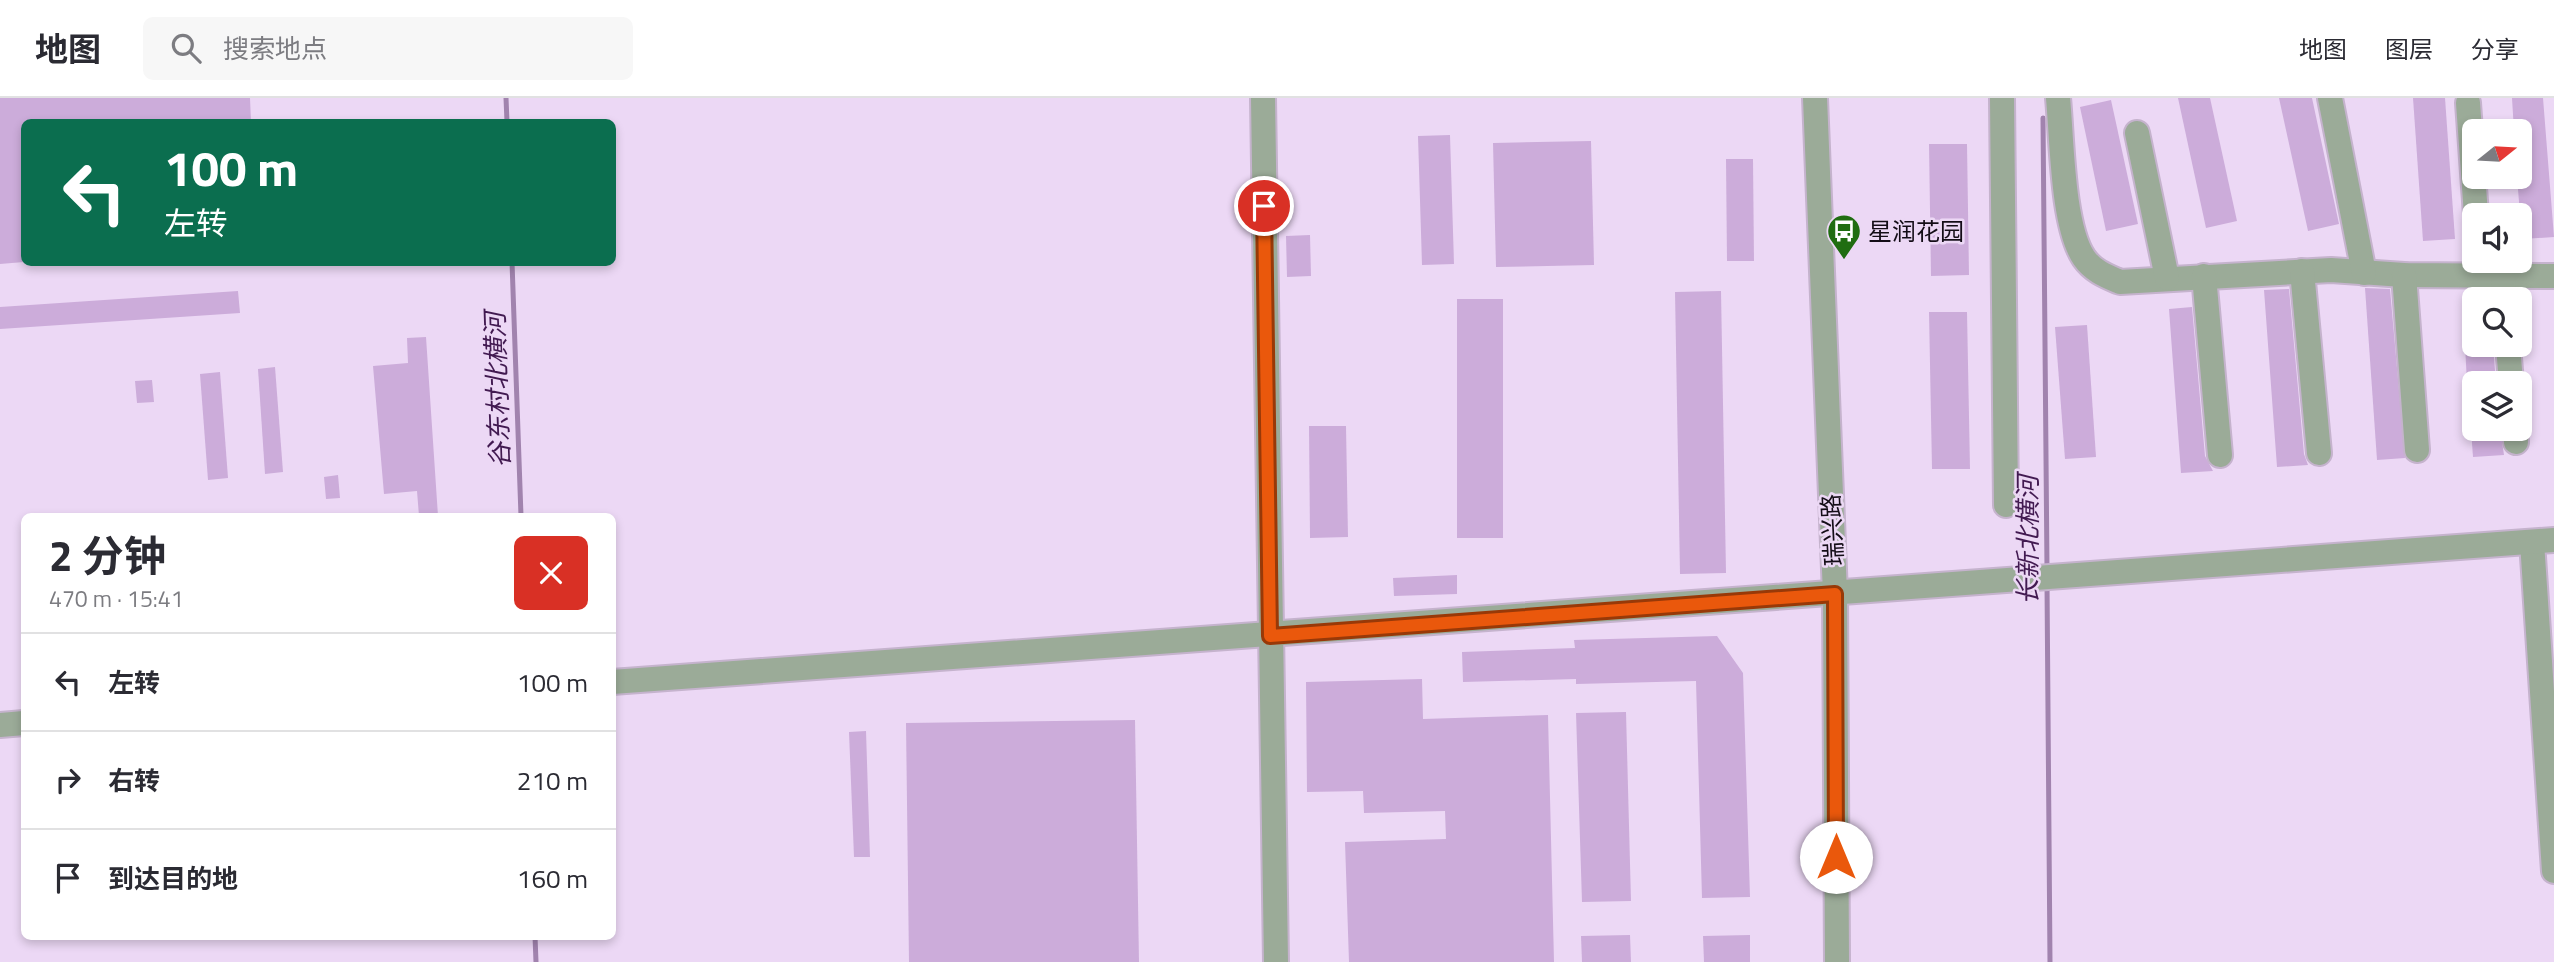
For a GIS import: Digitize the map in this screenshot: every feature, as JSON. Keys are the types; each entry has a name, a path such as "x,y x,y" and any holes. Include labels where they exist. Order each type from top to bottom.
{"street":[{"path":"1263,98 1276,962"},
{"path":"1815,98 1824,98"},
{"name":"瑞兴路","path":"1815,98 1835,594 1837,962"},
{"path":"2002,98 2006,505"},
{"path":"2057,98 2071,223 2084,258 2098,273 2120,282 2302,271 2492,278 2554,276"},
{"path":"2330,98 2364,273"},
{"path":"2468,103 2475,203"},
{"path":"2137,133 2167,278"},
{"path":"2302,271 2319,453"},
{"path":"2404,275 2417,450"},
{"path":"2204,276 2220,455"},
{"path":"616,682 2543,541 2554,871"},
{"path":"0,725 21,723"}],"building":[{"path":"0,98 250,98 251,119 21,119 21,262 0,264"},
{"path":"2178,98 2210,98 2237,221 2206,228"},
{"path":"2279,98 2312,98 2339,224 2308,231"},
{"path":"2413,98 2445,98 2455,239 2423,241"},
{"path":"2512,98 2543,98 2554,237 2532,238 2532,203 2519,203 2518,189 2532,189 2532,119 2513,119"},
{"path":"2111,100 2138,224 2106,231 2080,107"},
{"path":"1450,135 1454,264 1422,265 1418,136"},
{"path":"1591,141 1594,265 1496,267 1493,143"},
{"path":"1929,144 1967,144 1969,275 1931,276"},
{"path":"1726,159 1753,159 1754,261 1727,261"},
{"path":"1310,235 1311,276 1287,277 1286,236"},
{"path":"2365,288 2390,289 2405,458 2377,460"},
{"path":"2289,289 2304,454 2308,465 2277,467 2264,290"},
{"path":"238,291 240,313 0,329 0,307"},
{"path":"1721,291 1726,573 1680,574 1675,292"},
{"path":"1457,299 1503,299 1503,538 1457,538"},
{"path":"2192,307 2205,456 2213,471 2181,473 2169,309"},
{"path":"1929,312 1967,312 1970,469 1932,469"},
{"path":"2087,325 2096,457 2065,459 2055,327"},
{"path":"426,337 438,513 419,513 417,491 384,494 373,366 408,363 407,338"},
{"path":"2466,357 2494,357 2495,371 2466,371"},
{"path":"275,367 283,472 265,474 258,369"},
{"path":"220,372 228,478 208,480 200,374"},
{"path":"152,380 154,402 137,403 135,381"},
{"path":"1309,426 1346,426 1348,537 1310,538"},
{"path":"2472,441 2502,441 2504,455 2473,457"},
{"path":"338,475 340,498 326,499 324,477"},
{"path":"1457,575 1457,594 1394,596 1393,578"},
{"path":"1717,636 1743,673 1750,897 1702,898 1696,681 1576,684 1576,679 1463,682 1462,652 1575,648 1574,640"},
{"path":"1422,679 1423,719 1548,715 1554,962 1349,962 1345,842 1446,839 1445,811 1364,813 1363,791 1307,792 1306,682"},
{"path":"1626,712 1631,901 1582,902 1576,713"},
{"path":"1135,720 1139,962 909,962 906,723"},
{"path":"866,731 870,857 854,857 849,732"},
{"path":"1630,935 1631,962 1582,962 1581,936"},
{"path":"1750,935 1750,962 1704,962 1703,936"}],"waterway":[{"name":"谷东村北横河","path":"506,98 507,119"},
{"name":"长新北横河","path":"2043,118 2047,570"},
{"name":"谷东村北横河","path":"512,266 521,513"},
{"name":"长新北横河","path":"2047,584 2050,962"},
{"name":"谷东村北横河","path":"535,940 536,962"}],"place":[{"name":"星润花园","path":"1844,261"}],"route":[{"path":"1264,206 1270,636 1835,594 1836,857"}]}
